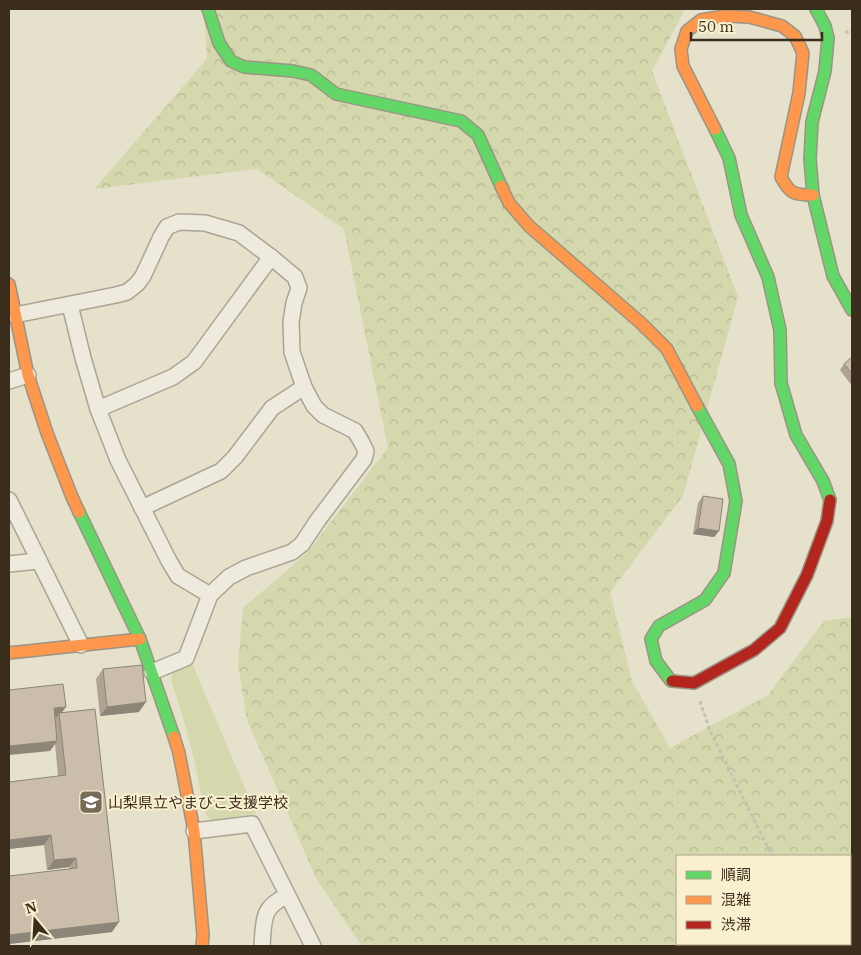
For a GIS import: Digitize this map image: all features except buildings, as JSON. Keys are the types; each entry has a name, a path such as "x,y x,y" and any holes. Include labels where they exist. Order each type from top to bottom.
{"street":[{"path":"208,9 219,43 231,61 244,67 293,71 311,75 336,94 461,121 478,135 509,203 529,226 642,324 667,349 730,464 736,501 724,573 706,600 659,626 651,639 656,661 671,681 694,683 754,650 780,628 807,575 827,522 830,501 823,481 796,435 781,383 780,330 768,277 741,215 729,158 682,66 682,49 687,31 701,20 725,16 749,17 782,26 795,36 803,53 798,93 782,177 786,189 796,195 813,195"},
{"path":"816,9 825,26 828,38 825,71 812,122 810,159 813,195 833,276 852,310"},
{"path":"14,316 127,292 143,276 161,237 168,228 179,222 205,223 239,234 295,277 299,288 291,322 292,352 304,388 314,406 323,415 355,431 366,451 364,459 302,544 292,552 229,576 210,595 186,658 152,672"},
{"path":"98,409 173,377 194,362 271,257"},
{"path":"9,284 14,316 28,375 47,433 72,497 140,639 179,753 194,832 203,935 202,946"},
{"path":"70,305 98,409 118,460 168,561 178,576 210,595"},
{"path":"9,381 28,375"},
{"path":"142,508 221,471 235,458 272,408 304,388"},
{"path":"9,500 80,646"},
{"path":"9,564 38,561"},
{"path":"9,653 140,639"},
{"path":"194,832 252,824 312,946"},
{"path":"262,946 264,920 268,909 277,900 287,896"}],"path":[{"path":"694,683 710,731 772,855"}],"green space":[{"path":"204,9 685,9 652,71 738,297 683,496 610,592 632,681 670,748 768,695 824,621 852,617 852,946 362,946 317,880 247,720 238,665 243,608 306,554 388,448 344,229 257,169 94,189 207,59"},
{"path":"192,663 256,814 212,820 205,814 186,728 171,679 173,672"}],"traffic: fast":[{"path":"208,9 219,43 231,61 244,67 293,71 311,75 336,94 461,121 478,135 501,186"},
{"path":"816,9 825,26 828,38 825,71 812,122 810,159 813,195 833,276 852,310"},
{"path":"715,129 729,158 741,215 768,277 780,330 781,383 796,435 823,481 830,500"},
{"path":"672,681 656,661 651,639 659,626 705,600 724,573 736,501 729,464 697,406"},
{"path":"79,512 140,639 174,737"}],"traffic: slow":[{"path":"715,129 683,66 681,49 687,31 701,20 725,16 749,17 782,26 795,36 803,53 799,93 781,177 787,187 793,192 801,195 813,195"},
{"path":"501,186 509,203 529,226 642,324 667,349 697,406"},
{"path":"9,284 28,375 47,433 79,512"},
{"path":"9,653 140,639"},
{"path":"174,737 179,753 194,831 203,935 202,946"}],"traffic: jam":[{"path":"672,681 694,683 754,650 780,628 807,575 827,521 830,500"}],"place":[{"name":"山梨県立やまびこ支援学校","path":"91,802"}]}
